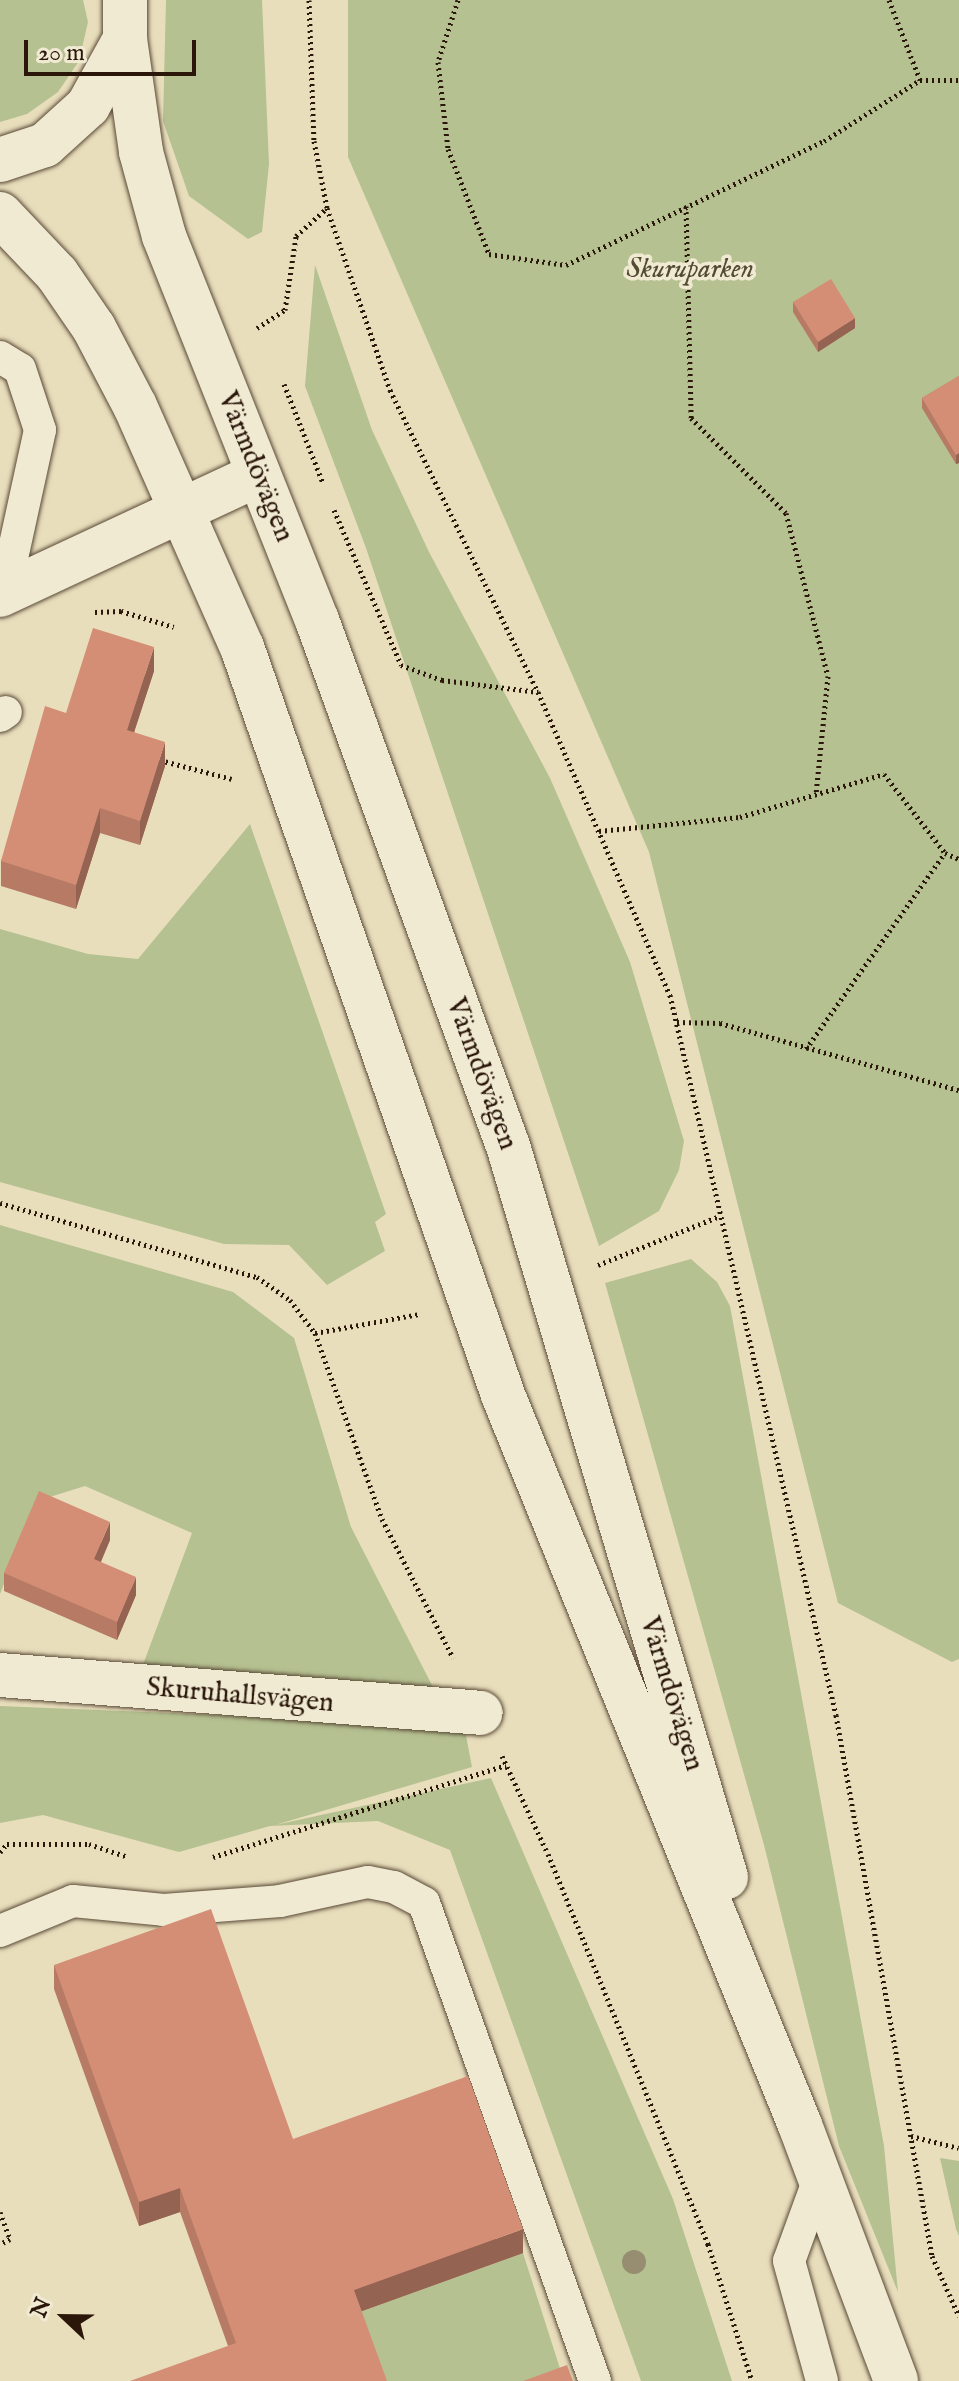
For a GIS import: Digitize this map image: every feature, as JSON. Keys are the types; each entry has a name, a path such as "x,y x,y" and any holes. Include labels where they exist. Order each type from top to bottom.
{"main road":[{"path":"0,160 45,145 88,106 125,20"},
{"name":"Värmdövägen","path":"125,20 150,190 257,475 317,620 509,1149 800,2125"},
{"name":"Värmdövägen","path":"0,214 57,274 94,328 182,511 242,647 503,1395 800,2125 896,2381"},
{"path":"2,593 257,475"},
{"name":"Skuruhallsvägen","path":"0,1675 480,1713"}],"lane":[{"path":"0,357 20,369 40,430 2,593"},
{"path":"0,1931 73,1901 164,1910 280,1901 368,1882 394,1887 424,1903 595,2381"},
{"path":"820,2176 789,2261 822,2381"}],"path":[{"path":"309,0 314,141 327,208 390,390 538,692 670,995 836,1715 932,2256 959,2316"},
{"path":"458,0 438,62 446,135 489,254 566,265 824,141 920,80 959,80"},
{"path":"889,0 920,80"},
{"path":"686,206 691,418 786,513 828,676 816,794"},
{"path":"263,340 257,327 285,310 296,236 327,208"},
{"path":"282,382 325,491"},
{"path":"331,505 401,665 442,680 538,692"},
{"path":"81,612 121,611 174,627 183,639"},
{"path":"154,758 245,783"},
{"path":"599,831 740,817 884,774 945,853 959,859"},
{"path":"806,1049 945,853"},
{"path":"677,1022 720,1023 959,1090"},
{"path":"0,1203 257,1277 290,1300 315,1333 382,1519 548,1854 708,2244 752,2381"},
{"path":"596,1266 720,1216"},
{"path":"315,1333 426,1313"},
{"path":"202,1861 272,1835 506,1765"},
{"path":"0,1852 7,1844 89,1844 131,1858"},
{"path":"911,2136 959,2148"},
{"path":"0,2212 10,2239 0,2244"}],"green space":[{"path":"0,0 83,0 88,22 79,61 58,92 27,114 0,122"},
{"path":"166,0 262,0 269,164 262,232 248,239 189,196 163,121"},
{"name":"Skuruparken","path":"348,0 959,0 959,1659 952,1662 838,1603 649,852 348,157"},
{"path":"315,265 372,430 429,552 550,778 630,962 684,1141 679,1170 659,1211 599,1246 366,548 305,386"},
{"path":"250,824 386,1214 375,1222 385,1251 327,1285 289,1245 224,1244 0,1182 0,929 88,954 138,959"},
{"path":"0,1225 233,1292 294,1338 351,1527 436,1693 141,1670 192,1533 85,1486 37,1501 0,1594"},
{"path":"691,1259 717,1282 730,1306 884,2146 898,2292 839,2146 764,1845 605,1283"},
{"path":"0,1706 464,1725 472,1767 275,1825 491,1778 673,2199 732,2381 641,2381 450,1850 378,1821 270,1826 179,1852 43,1815 0,1823"},
{"path":"940,2158 959,2161 959,2236 956,2229"},
{"path":"523,2253 564,2381 379,2381 354,2314"}],"building":[{"path":"831,279 855,318 818,342 793,302"},
{"path":"959,376 959,453 956,455 922,398"},
{"path":"93,628 154,647 127,730 165,742 140,821 100,808 76,885 1,861 45,706 66,713"},
{"path":"39,1491 110,1522 94,1559 136,1577 117,1622 4,1573"},
{"path":"211,1909 293,2139 468,2076 523,2229 354,2290 387,2381 130,2381 236,2343 180,2188 139,2202 54,1965"},
{"path":"567,2365 573,2381 523,2381"}]}
